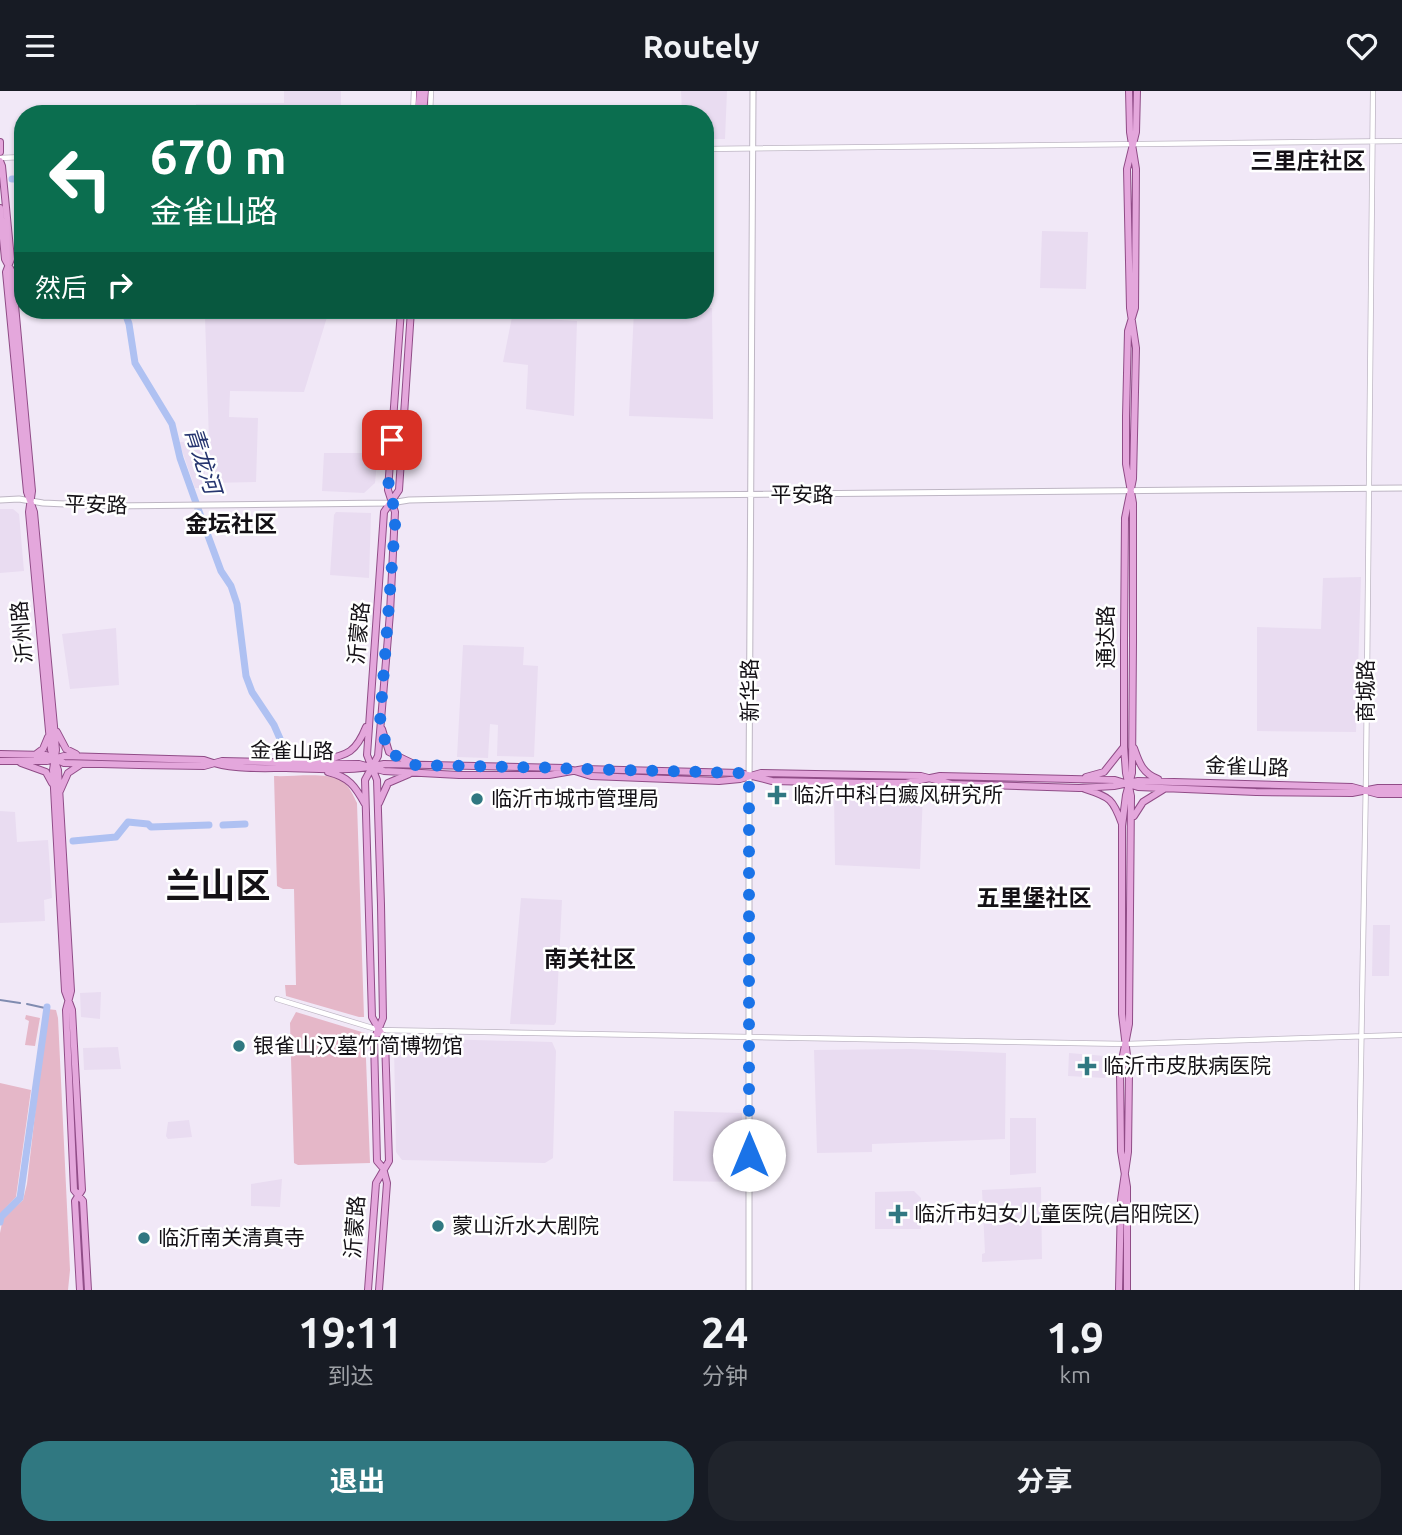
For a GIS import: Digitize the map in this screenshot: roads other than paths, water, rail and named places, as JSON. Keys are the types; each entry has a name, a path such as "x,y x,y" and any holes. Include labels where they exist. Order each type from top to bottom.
{"main road":[{"name":"新华路","path":"749,1290 753,91"},
{"name":"通达路","path":"1129,91 1130,132 1134,143"},
{"name":"通达路","path":"1126,1044 1122,1014 1122,826 1132,773 1133,512 1126,464 1126,348 1131,320 1127,169 1134,143 1137,91"},
{"path":"0,142 0,152"},
{"name":"沂州路","path":"0,160 10,265 6,272 8,297 27,492 34,512 60,793 71,991 66,1010 74,1190 83,1201 88,1290"},
{"name":"沂州路","path":"0,208 5,259 10,265"},
{"name":"沂蒙路","path":"368,1290 376,1183 389,1161 385,1040 372,1017 365,780 378,755 396,512 388,490 400,319"},
{"name":"沂蒙路","path":"379,1290 387,1183 383,1168 377,1161 374,1040 383,1018 377,780 367,755 384,512 399,490 410,319"},
{"name":"平安路","path":"0,500 110,506 202,506 580,496 1402,488"},
{"name":"通达路","path":"1127,1290 1127,1187 1121,1151 1120,1071 1129,1018 1132,796 1124,747 1125,518 1131,491"},
{"path":"312,766 346,756 360,742 369,719"},
{"path":"380,722 388,752 415,765"},
{"path":"34,755 43,749 52,729"},
{"path":"52,729 66,749 74,754 96,757"},
{"path":"1132,743 1139,763 1148,775 1170,782"},
{"path":"1077,779 1104,772 1124,747"},
{"name":"金雀山路","path":"0,754 46,755 64,762 204,766 212,763"},
{"name":"金雀山路","path":"0,761 55,759 64,756 204,760 222,767 312,766 359,770 384,764 565,768 573,771"},
{"name":"沂州路","path":"55,759 53,770 65,991 68,1001"},
{"path":"16,761 46,772 54,787"},
{"path":"60,793 68,773 76,766 89,763"},
{"path":"312,766 343,776 354,783 366,806"},
{"name":"金雀山路","path":"371,767 410,773 549,775 584,769 664,770 740,773 772,781 862,783 906,783 940,776 1115,780 1164,789 1269,792 1352,793 1378,788 1402,788"},
{"path":"377,808 388,783 410,773"},
{"name":"金雀山路","path":"928,779 951,784 1080,788 1138,781 1352,787 1378,794 1402,794"},
{"path":"1080,788 1107,796 1122,826"},
{"path":"1131,828 1134,813 1143,802 1164,789"},
{"name":"通达路","path":"1119,1290 1124,1176"},
{"name":"沂州路","path":"79,1195 75,1201 79,1290"}],"street":[{"name":"商城路","path":"1357,1290 1373,91"},
{"path":"714,149 1402,141"},
{"path":"277,999 379,1030 1126,1044 1402,1035"}],"waterway":[{"name":"青龙河","path":"127,319 135,363 172,424 180,458 200,514 221,571 231,586 237,604 246,676 252,692 274,725 281,741"},
{"name":"青龙河","path":"73,841 116,837 128,822 148,824 151,827 209,825"},
{"name":"青龙河","path":"223,825 245,824"},
{"path":"0,1000 20,1003"},
{"path":"27,1004 45,1008"},
{"name":"青龙河","path":"0,1222 1,1217 20,1198 47,1007"}],"place":[{"name":"临沂中科白癜风研究所","path":"777,795"},
{"name":"临沂市城市管理局","path":"477,799"},
{"name":"银雀山汉墓竹简博物馆","path":"239,1046"},
{"name":"临沂市皮肤病医院","path":"1087,1066"},
{"name":"临沂市妇女儿童医院(启阳院区)","path":"898,1214"},
{"name":"蒙山沂水大剧院","path":"438,1226"},
{"name":"临沂南关清真寺","path":"144,1238"}],"district":[{"name":"三里庄社区","path":"1308,161"},
{"name":"金坛社区","path":"231,524"},
{"name":"兰山区","path":"218,886"},
{"name":"五里堡社区","path":"1034,898"},
{"name":"南关社区","path":"590,959"}]}
